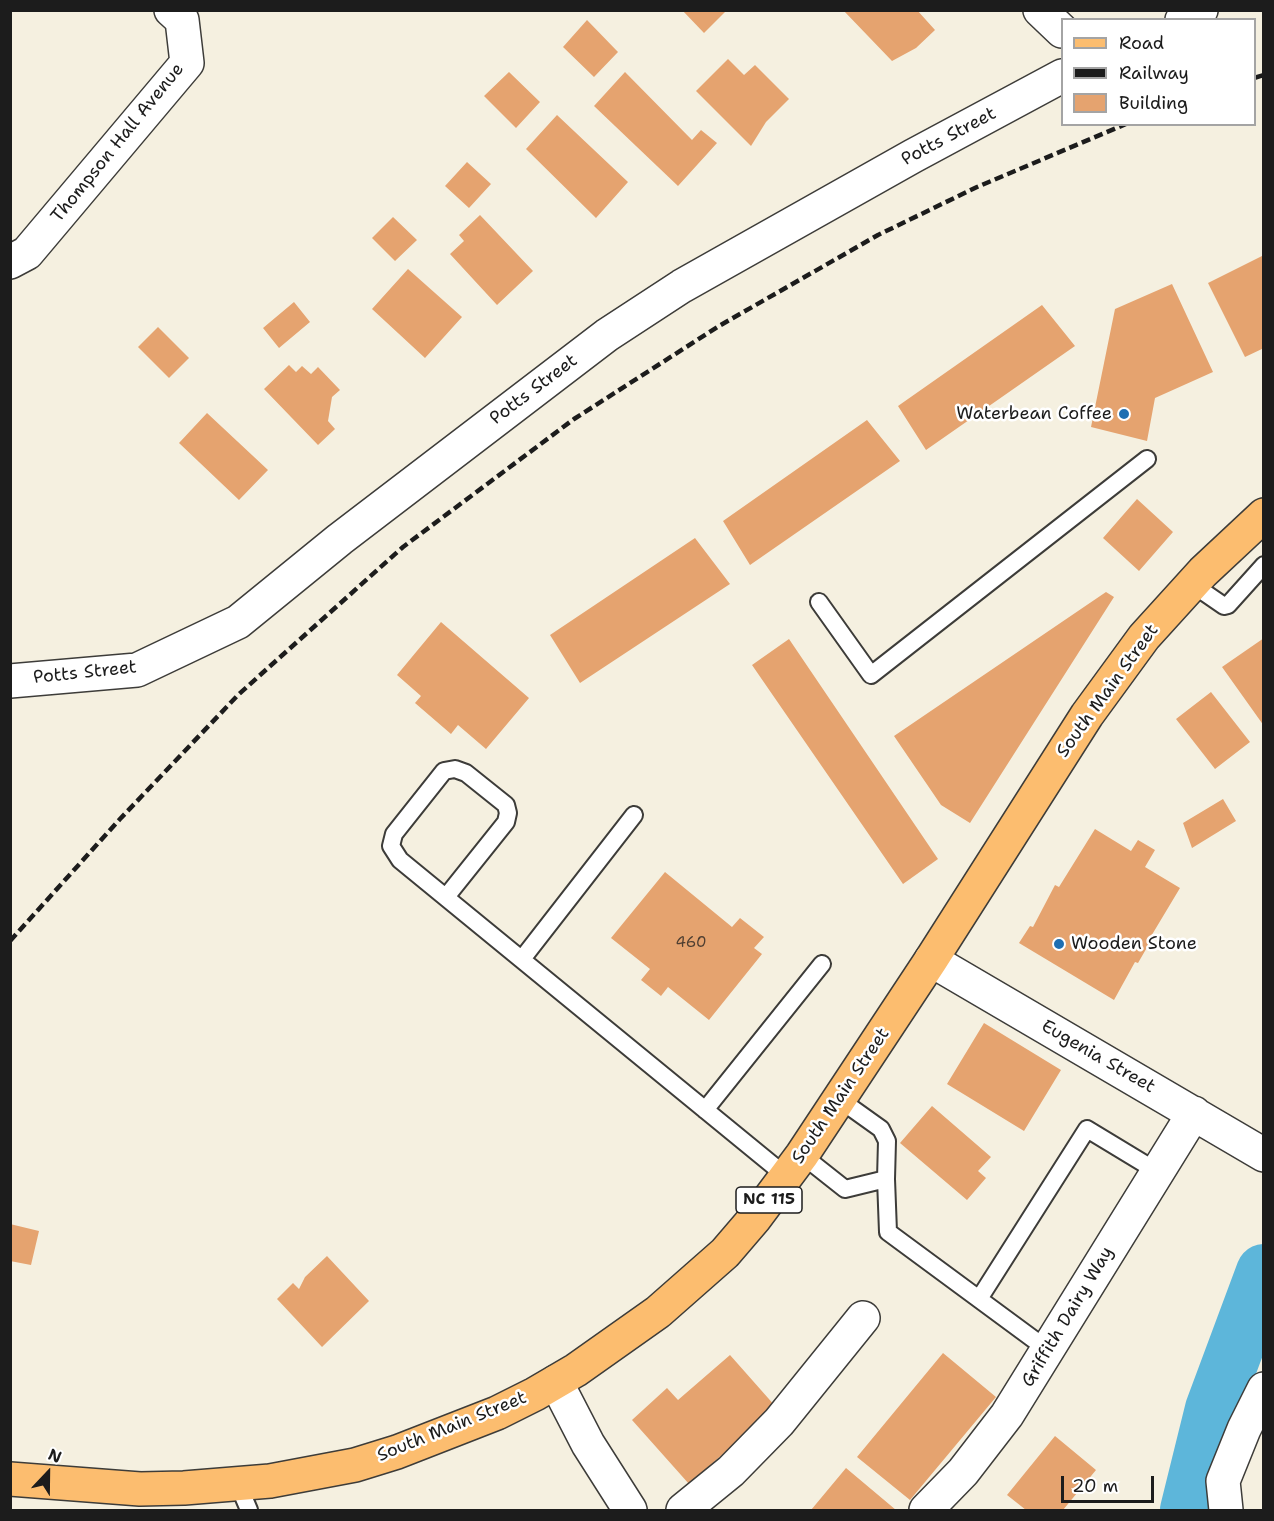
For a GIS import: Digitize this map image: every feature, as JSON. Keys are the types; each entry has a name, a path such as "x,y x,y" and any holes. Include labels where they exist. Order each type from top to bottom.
{"main road":[{"name":"South Main Street","path":"10,1479 243,1497 270,1481 355,1465 397,1452 498,1413 556,1382 658,1312 696,1280 755,1218 794,1166 931,960 1087,715 1144,637 1192,584 1261,521"}],"street":[{"name":"Thompson Hall Avenue","path":"10,262 27,253 187,63 182,20 171,10"},
{"path":"1040,10 1061,30"},
{"path":"1186,18 1201,10"},
{"name":"Potts Street","path":"10,681 137,670 238,622 349,532 607,334 682,286 913,156 1061,77"},
{"name":"Eugenia Street","path":"931,960 1263,1155"},
{"name":"Griffith Dairy Way","path":"943,1505 963,1472 1007,1415 1194,1113"},
{"path":"683,1510 731,1471 778,1422 863,1318"},
{"path":"556,1382 588,1444 630,1510"},
{"path":"1226,1510 1223,1481 1263,1389"}],"lane":[{"path":"819,602 871,675 1147,459"},
{"path":"1192,584 1224,606 1228,605 1263,565"},
{"path":"446,897 506,822 508,813 506,805 466,773 455,769 444,771 394,834 391,846 400,860 705,1110 794,1166 845,1188 886,1179"},
{"path":"522,959 634,815"},
{"path":"705,1110 822,964"},
{"path":"839,1099 881,1129 888,1141 886,1179 888,1232 1048,1350"},
{"path":"978,1299 1087,1129 1158,1172"}],"building":[{"path":"682,10 727,10 704,33"},
{"path":"843,10 917,10 935,30 916,48 892,61"},
{"path":"587,20 618,52 594,77 563,47"},
{"path":"728,59 744,75 755,65 789,99 766,122 751,146 696,91"},
{"path":"509,72 540,102 516,128 484,96"},
{"path":"625,72 692,140 701,130 717,143 678,186 594,106"},
{"path":"557,115 628,182 596,218 526,149"},
{"path":"467,162 491,184 469,208 445,186"},
{"path":"480,215 533,271 497,305 450,254 464,241 459,235"},
{"path":"393,217 417,240 395,261 372,238"},
{"path":"1264,255 1264,348 1245,357 1208,283"},
{"path":"408,269 462,317 425,358 372,309"},
{"path":"1172,284 1213,372 1155,398 1147,441 1091,427 1115,309"},
{"path":"294,302 310,322 279,348 263,328"},
{"path":"1042,305 1075,346 926,450 898,406"},
{"path":"158,327 189,358 169,378 138,347"},
{"path":"289,365 296,372 302,366 311,374 318,367 340,390 332,397 328,421 335,429 318,445 264,389"},
{"path":"207,413 268,470 239,500 179,443"},
{"path":"867,420 900,461 750,565 723,521"},
{"path":"1137,499 1173,532 1139,571 1103,538"},
{"path":"695,538 730,584 580,683 550,635"},
{"path":"1106,592 1114,597 970,823 941,805 894,736"},
{"path":"441,622 529,698 486,749 458,725 451,734 415,703 421,696 397,675"},
{"path":"1264,638 1264,726 1222,667"},
{"path":"789,639 938,859 903,884 752,665"},
{"path":"1211,692 1250,742 1215,769 1176,719"},
{"path":"1223,799 1236,821 1192,848 1183,823"},
{"path":"1095,829 1131,851 1138,840 1155,850 1145,867 1180,888 1147,943 1149,944 1138,963 1135,962 1114,1000 1019,943 1030,926 1033,927 1055,885 1059,887"},
{"path":"665,872 732,927 740,918 764,937 754,948 762,954 709,1020 668,987 661,996 641,980 650,969 611,938"},
{"path":"984,1023 1061,1070 1024,1131 947,1084"},
{"path":"932,1106 991,1157 978,1171 986,1178 967,1200 900,1143"},
{"path":"10,1224 39,1231 31,1265 10,1261"},
{"path":"327,1256 369,1301 322,1347 277,1299 293,1283 299,1289 305,1277"},
{"path":"943,1353 996,1397 910,1500 857,1457"},
{"path":"730,1355 776,1407 689,1484 632,1420 667,1388 678,1400"},
{"path":"1055,1436 1096,1470 1063,1510 1026,1510 1007,1495"},
{"path":"846,1468 896,1510 811,1510"}],"waterway":[{"path":"1188,1510 1213,1409 1264,1272"}],"railway":[{"path":"1256,77 1264,75"},
{"path":"10,941 120,819 239,694 403,547 574,419 719,326 878,235 977,187 1121,126"}],"place":[{"name":"Waterbean Coffee","path":"1124,414"},
{"name":"Wooden Stone","path":"1059,944"}]}
